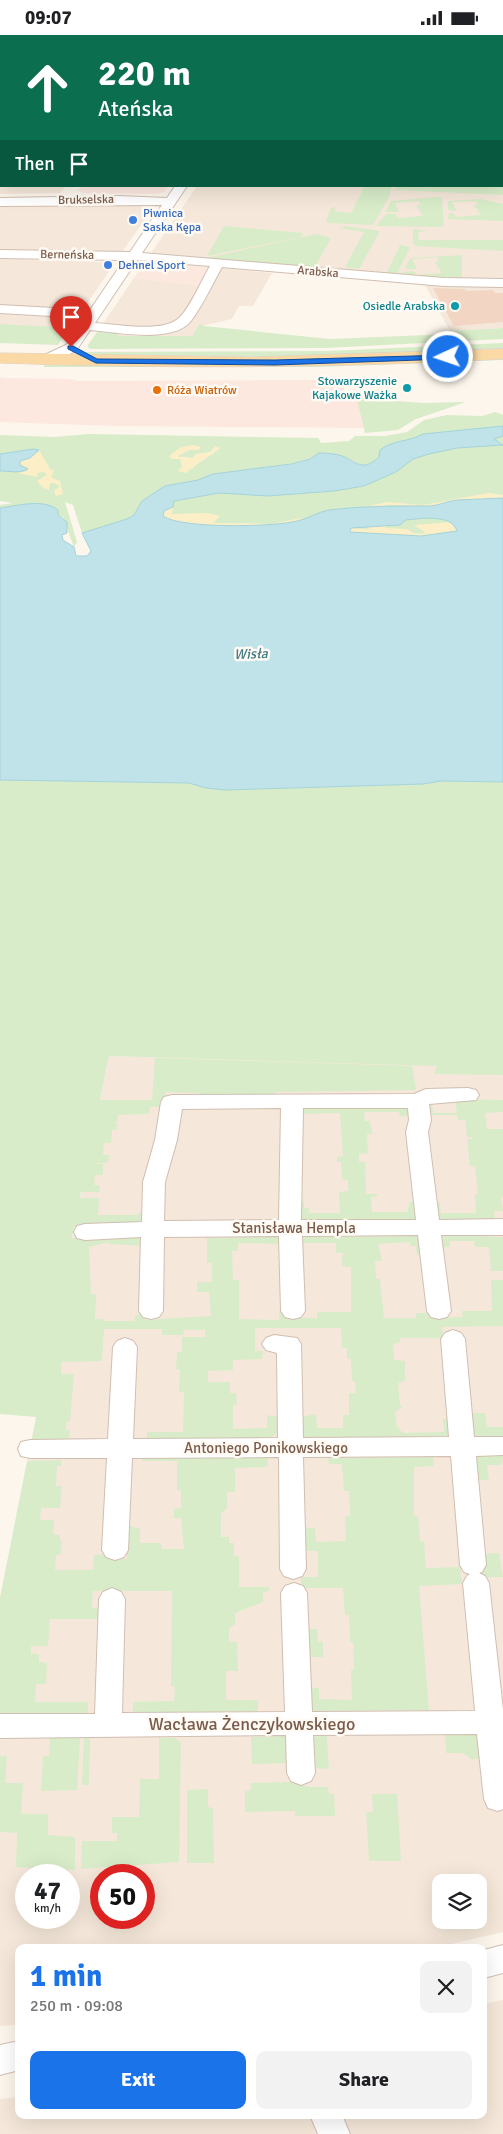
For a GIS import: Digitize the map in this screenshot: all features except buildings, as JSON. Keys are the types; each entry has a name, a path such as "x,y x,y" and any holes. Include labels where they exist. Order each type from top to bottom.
{"main road":[{"path":"0,358 96,361 319,362 503,354"},
{"path":"0,369 246,373 503,365"}],"street":[{"path":"65,200 72,187"},
{"path":"45,360 71,347 180,187"},
{"name":"Brukselska","path":"0,201 171,202"},
{"name":"Berneńska","path":"0,254 134,256"},
{"name":"Arabska","path":"134,256 444,282 503,283"},
{"path":"86,326 124,330 164,329 177,326 185,320 218,263"},
{"path":"0,309 94,314"},
{"path":"71,347 96,361"},
{"path":"151,1311 154,1182 166,1141 172,1102 418,1101 426,1096 468,1095"},
{"path":"418,1101 420,1120 417,1132 439,1311"},
{"path":"292,1102 290,1228 293,1311"},
{"name":"Stanisława Hempla","path":"85,1232 153,1229 503,1227"},
{"path":"453,1339 475,1574 496,1722 498,1799"},
{"path":"274,1344 289,1345 294,1581 301,1773"},
{"path":"115,1550 125,1347"},
{"name":"Antoniego Ponikowskiego","path":"30,1449 503,1446"},
{"path":"108,1725 112,1599"},
{"name":"Wacława Żenczykowskiego","path":"0,1726 496,1722"},
{"path":"487,1963 503,1959"},
{"path":"0,2060 15,2056"},
{"path":"0,2067 15,2069"},
{"path":"328,2119 334,2134"}],"shaded area":[{"path":"0,187 65,187 60,193 0,194"},
{"path":"81,187 167,187 164,192 155,194 83,193 78,190"},
{"path":"196,187 503,187 503,279 402,276 151,253"},
{"path":"125,205 153,208 122,252 0,250 0,207"},
{"path":"0,257 46,261 48,258 75,259 114,264 84,308 0,306"},
{"path":"153,262 212,267 200,285 134,278 144,264"},
{"path":"212,267 272,273 253,306 239,306 232,319 202,326 200,324 192,336 119,336 110,329 100,328 134,278 200,285"},
{"path":"424,283 503,284 503,328 450,331"},
{"path":"0,312 66,315 54,336 0,333"},
{"path":"0,376 1,378 72,379 77,381 318,380 318,377 343,377 344,390 341,391 342,395 356,395 364,428 113,426 0,422"},
{"path":"109,1056 464,1066 503,1070 503,1932 452,1944 15,1944 15,2025 0,2026 0,1598"},
{"path":"503,2000 503,2134 342,2134 335,2119 487,2119 487,2003"},
{"path":"15,2097 15,2119 321,2119 327,2134 0,2134 0,2099"}],"green space":[{"path":"364,187 392,187 389,197 373,225 330,223 326,221 331,208 336,207 334,211 351,213"},
{"path":"396,187 503,187 503,195 395,190"},
{"path":"442,198 444,227 376,226 386,214 395,214 398,218 423,216 416,205 420,205 419,201 395,203 399,212 387,212 391,201"},
{"path":"481,199 503,204 503,221 448,219 449,213 453,213 456,217 481,215 474,205 478,204 476,201 452,202 457,211 448,210 448,201"},
{"path":"224,226 303,233 301,237 207,256"},
{"path":"346,226 380,231 359,269 345,267 364,232 340,228"},
{"path":"413,229 429,231 418,232 419,240 503,240 503,251 416,246 413,243"},
{"path":"316,234 331,238 315,267 206,258"},
{"path":"400,245 410,247 398,272 395,273 396,275 379,273 387,272"},
{"path":"462,255 462,279 401,275 403,272 414,271 416,275 442,273 435,262 439,261 437,257 412,259 417,269 405,269 410,258"},
{"path":"64,316 77,316 58,345 0,343 0,324 57,327"},
{"path":"200,323 204,326 330,339 451,334 450,331 503,328 503,339 325,348 90,349 87,346 100,328 110,329 119,336 192,336"},
{"path":"503,343 503,349 307,357 94,355 82,352 329,351"},
{"path":"503,358 503,360 318,367 44,367 45,364 274,365"},
{"path":"357,400 425,403 466,402 416,419 398,430 365,433"},
{"path":"495,412 503,415 503,430 379,457 364,466 344,457 328,453 159,502 88,543 82,533 73,505 65,502 77,542 74,547 63,517 0,517 0,505 13,503 0,501 0,471 4,471 33,451 0,456 0,435 54,437 89,434 318,438 321,443 349,441 355,436 385,436 407,432 424,420 447,415 482,416","holes":["200,447 199,450 189,450 179,455 179,457 193,458 196,454 211,452 212,449 215,452 192,469 181,459 170,456 178,451"]},
{"path":"503,434 503,508 437,540 270,525 302,518 272,524 188,523 164,511 168,500 208,490 268,496 334,491 363,486 396,472 401,466 419,455"},
{"path":"0,780 189,783 206,788 225,790 423,784 441,781 503,782 503,1075 434,1074 437,1066 109,1056 100,1100 152,1100 155,1058 412,1066 416,1090 275,1092 275,1097 201,1097 200,1093 166,1092 164,1107 150,1107 149,1114 118,1115 117,1122 113,1122 117,1124 117,1130 112,1130 111,1143 104,1143 103,1155 109,1155 108,1163 87,1163 103,1164 103,1175 95,1175 94,1185 100,1185 99,1192 81,1192 80,1198 99,1198 98,1215 138,1215 139,1213 146,1213 144,1219 128,1225 74,1227 72,1238 133,1236 142,1239 145,1246 109,1244 108,1242 89,1247 91,1294 96,1294 95,1319 103,1319 104,1321 135,1321 135,1315 139,1315 139,1307 145,1309 145,1320 211,1316 209,1292 197,1292 197,1282 212,1282 212,1263 207,1263 207,1238 277,1237 285,1244 238,1243 238,1251 232,1251 233,1280 239,1280 239,1319 279,1320 280,1307 285,1305 286,1318 317,1318 317,1312 351,1312 351,1267 341,1266 343,1253 336,1253 336,1243 299,1243 305,1237 415,1236 419,1238 424,1255 417,1255 416,1246 410,1246 410,1242 378,1244 382,1261 375,1261 376,1279 380,1279 384,1318 416,1318 416,1313 429,1313 430,1318 463,1317 462,1311 492,1311 491,1280 503,1280 503,1326 442,1327 443,1338 400,1338 400,1342 393,1345 394,1360 405,1361 405,1381 398,1383 400,1405 402,1408 395,1412 397,1427 403,1433 444,1432 443,1419 453,1419 451,1436 306,1438 297,1431 297,1418 316,1414 317,1428 343,1428 343,1415 349,1415 349,1393 356,1393 355,1381 352,1381 351,1359 347,1359 347,1348 342,1348 341,1328 255,1328 255,1351 263,1351 262,1359 233,1360 233,1370 208,1371 208,1382 230,1382 230,1393 236,1393 237,1405 233,1405 233,1429 267,1428 267,1415 280,1417 280,1431 270,1438 147,1439 147,1432 183,1432 184,1392 179,1392 180,1369 176,1369 177,1352 182,1352 182,1337 205,1337 205,1330 184,1330 183,1335 162,1335 162,1329 104,1329 102,1361 61,1362 61,1374 74,1374 70,1421 67,1421 66,1430 70,1430 69,1439 82,1439 31,1444 36,1417 0,1414"},
{"path":"455,1099 503,1100 503,1112 485,1113 487,1129 503,1129 503,1197 501,1197 503,1211 494,1211 495,1221 446,1221 437,1217 433,1202 440,1202 441,1213 476,1213 475,1194 478,1194 475,1166 470,1166 467,1139 472,1139 472,1137 467,1137 465,1120 458,1120 457,1115 427,1115 427,1104 432,1104 433,1113 457,1113"},
{"path":"409,1105 412,1117 400,1116 399,1112 364,1112 365,1121 369,1121 373,1134 367,1134 368,1153 359,1154 359,1162 365,1162 366,1194 377,1194 378,1196 371,1197 372,1212 407,1212 410,1202 414,1201 416,1219 301,1219 299,1202 304,1201 304,1208 309,1208 309,1213 340,1213 339,1192 348,1191 348,1180 342,1179 341,1162 337,1162 337,1157 343,1156 340,1113 299,1114 299,1107"},
{"path":"444,1235 503,1237 503,1271 491,1271 489,1247 475,1247 474,1241 450,1241 450,1246 438,1249 437,1245"},
{"path":"472,1413 485,1413 487,1427 503,1427 503,1440 473,1437"},
{"path":"471,1456 503,1456 502,1465 487,1465 489,1480 473,1480"},
{"path":"433,1457 434,1466 414,1467 414,1516 418,1516 420,1541 424,1541 426,1568 460,1567 462,1584 419,1586 429,1710 314,1711 306,1706 305,1688 319,1688 319,1699 352,1700 351,1670 354,1670 353,1642 350,1642 349,1615 345,1615 343,1588 301,1588 301,1577 318,1577 318,1551 304,1551 303,1528 315,1528 316,1542 346,1541 345,1516 350,1516 349,1491 344,1491 342,1464 329,1464 328,1458"},
{"path":"142,1458 267,1458 268,1467 235,1468 235,1492 227,1492 227,1508 221,1513 221,1537 229,1537 229,1543 234,1543 234,1556 239,1556 239,1587 269,1587 269,1591 263,1592 263,1602 235,1613 235,1624 229,1628 229,1642 237,1642 238,1671 226,1671 226,1700 258,1700 258,1711 133,1713 133,1702 174,1701 175,1687 171,1686 172,1591 93,1591 92,1608 104,1608 103,1619 50,1619 48,1646 31,1646 31,1654 39,1654 39,1662 47,1663 46,1684 36,1684 35,1702 88,1702 88,1713 0,1714 0,1598 27,1461 61,1460 61,1466 57,1466 56,1486 62,1486 60,1508 41,1508 40,1520 54,1520 53,1535 60,1535 60,1541 62,1541 61,1554 56,1555 55,1570 93,1570 94,1555 110,1555 110,1559 127,1559 127,1552 121,1548 129,1526 140,1529 140,1543 161,1543 162,1549 184,1549 181,1518 171,1518 174,1517 174,1509 181,1508 181,1491 177,1490 177,1461 142,1461"},
{"path":"499,1553 503,1577 483,1577 481,1554"},
{"path":"302,1629 317,1629 318,1642 323,1642 323,1657 304,1657"},
{"path":"445,1734 483,1734 486,1759 471,1759 463,1753 446,1753"},
{"path":"290,1736 291,1763 252,1764 251,1737"},
{"path":"327,1736 329,1769 314,1768 305,1737"},
{"path":"50,1737 80,1737 77,1790 41,1791 43,1756 49,1756"},
{"path":"84,1737 90,1737 89,1785 82,1785"},
{"path":"159,1738 175,1738 181,1743 179,1862 90,1864 90,1868 81,1869 82,1841 117,1841 117,1833 112,1833 112,1817 139,1817 140,1779 159,1779"},
{"path":"0,1756 7,1756 5,1783 23,1783 21,1814 48,1814 48,1835 75,1837 75,1864 16,1864 17,1833 0,1832"},
{"path":"292,1782 309,1787 328,1787 329,1794 334,1794 335,1816 295,1816 295,1811 245,1812 245,1791 251,1790 251,1783"},
{"path":"208,1789 208,1807 213,1808 214,1863 187,1863 187,1790"},
{"path":"372,1794 397,1794 401,1861 369,1861 366,1812 373,1812"}],"sand":[{"path":"194,445 201,447 199,450 189,450 179,455 179,457 193,458 196,454 211,452 215,446 221,448 186,473 178,471 182,467 180,459 171,459 169,456 181,447"},
{"path":"39,450 50,469 54,471 51,477 60,481 63,494 56,496 54,491 60,486 54,483 50,483 49,490 43,488 37,481 47,475 44,472 37,473 38,477 17,473 27,471 27,468 20,465 20,461 30,458"},
{"path":"488,493 503,495 503,498 459,500 429,506 390,505 360,508 387,502 423,505"},
{"path":"173,507 172,514 207,513 220,516 213,523 272,524 302,518 300,521 270,525 209,526 174,521 163,516 164,511"},
{"path":"451,522 458,531 421,536 349,532 351,528 375,530 369,529 367,526 388,526 385,528 406,529 413,533 422,534 425,532 414,525"}],"water":[{"name":"Wisła","path":"503,426 503,436 494,439 503,445 457,448 429,454 413,459 396,472 364,486 334,491 268,496 219,493 174,501 173,507 164,511 163,516 173,520 207,525 269,525 301,520 329,510 366,507 432,506 457,500 503,498 503,782 441,781 423,784 225,790 206,788 189,783 0,780 0,508 30,504 52,506 58,510 58,515 67,522 67,533 62,535 63,540 74,547 76,556 87,556 91,551 82,533 127,519 134,515 142,501 165,486 198,480 213,474 291,464 310,459 319,453 341,456 356,463 367,465 379,457 380,450 385,447 423,434","holes":["426,518 448,521 457,531 421,536 350,532 351,528 400,525 406,520"]},
{"path":"33,449 39,450 30,458 20,461 20,465 28,469 18,472 0,471 0,454"}],"place":[{"name":"Piwnica Saska Kępa","path":"133,220"},
{"name":"Dehnel Sport","path":"108,265"},
{"name":"Osiedle Arabska","path":"455,306"},
{"name":"Stowarzyszenie Kajakowe Ważka","path":"407,388"},
{"name":"Róża Wiatrów","path":"157,390"}],"route":[{"path":"71,347 84,356 96,361 192,363 448,357"}]}
